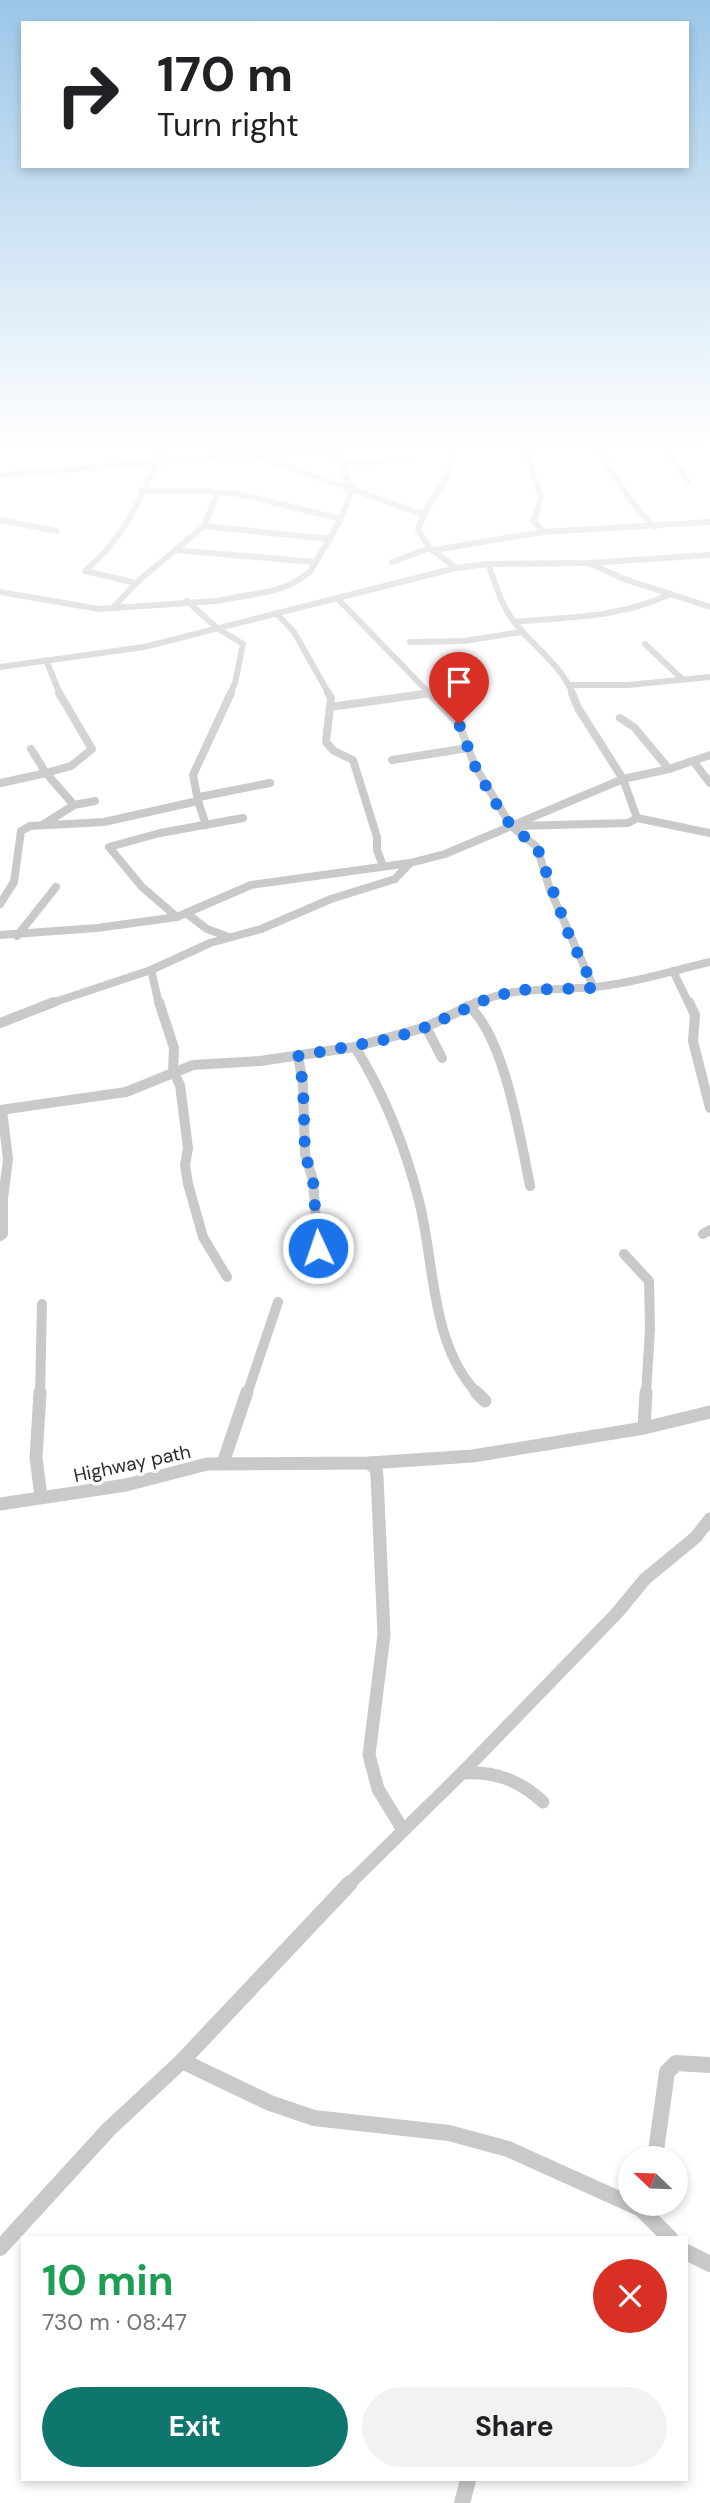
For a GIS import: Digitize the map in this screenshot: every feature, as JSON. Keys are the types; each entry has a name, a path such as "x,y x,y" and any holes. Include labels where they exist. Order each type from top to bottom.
{"street":[{"path":"92,565 85,571 136,583"},
{"path":"113,608 158,565"},
{"path":"0,592 99,609 216,601 272,591 303,579 313,565"},
{"path":"452,565 456,568"},
{"path":"0,667 144,647 456,568 482,565"},
{"path":"488,565 504,606 514,622 551,660 569,685 578,708 623,779 637,818"},
{"path":"591,565 624,579 710,607"},
{"path":"514,622 618,611 649,604 670,593"},
{"path":"338,599 369,628 378,643 459,724 493,799 511,826 537,847 569,935 594,988"},
{"path":"187,601 218,628 243,644 235,683 193,775 206,825"},
{"path":"275,613 294,632 331,698 327,741 334,751 353,760 377,837 377,850 383,866"},
{"path":"410,642 464,641 521,632"},
{"path":"645,644 682,679"},
{"path":"1,783 71,766 92,749 55,685 46,660"},
{"path":"569,685 628,685 710,677"},
{"path":"330,707 430,693"},
{"path":"620,718 634,727 669,769"},
{"path":"392,760 468,748"},
{"path":"31,749 46,773 74,804"},
{"path":"0,935 17,936 182,915 251,885 410,863 445,854 623,779 669,769 710,755"},
{"path":"694,762 710,783"},
{"path":"0,904 14,882 21,831 30,826 104,822 270,783"},
{"path":"44,824 74,804 95,801"},
{"path":"229,937 182,915 142,887 109,847 159,833 243,818"},
{"path":"511,826 628,823 637,818 710,833"},
{"path":"0,1023 64,998 151,970 229,937 270,926 331,899 395,879 410,863"},
{"path":"17,936 56,887"},
{"path":"0,1237 3,1234 2,1199 8,1159 1,1110 125,1093 193,1065 298,1056 355,1047 426,1027 468,1006 519,990 594,988 710,962"},
{"path":"151,970 164,1024 174,1048 173,1071 183,1103 188,1148 185,1165 188,1184 203,1237 227,1277"},
{"path":"673,971 695,1015 693,1041 710,1108"},
{"path":"468,1006 477,1013 486,1029 513,1098 530,1186"},
{"path":"426,1027 442,1058"},
{"path":"355,1047 371,1070 399,1128 426,1228 431,1267 449,1345 460,1372 485,1401"},
{"path":"298,1056 303,1084 305,1154 313,1180 318,1248"},
{"path":"624,1255 649,1281 650,1328 644,1428"},
{"path":"227,1463 278,1302"},
{"path":"41,1496 34,1472 34,1442 40,1390 42,1304"},
{"name":"Highway path","path":"0,1504 126,1485 207,1464 369,1463 473,1456 644,1428 710,1412"},
{"path":"369,1463 376,1469 377,1476 384,1636 369,1755 379,1789 403,1830"},
{"path":"0,2248 109,2129 182,2061 330,1903 617,1614 645,1579 696,1537 710,1520"},
{"path":"462,1773 500,1773 515,1779 543,1802"},
{"path":"182,2061 270,2103 314,2118 449,2133 485,2142 618,2196"},
{"path":"657,2146 667,2072 676,2063 710,2065"},
{"path":"651,2216 668,2236"},
{"path":"688,2253 710,2264"},
{"path":"462,2503 468,2481"}],"route":[{"path":"318,1248 313,1180 305,1154 303,1084 298,1056 394,1038 426,1027 468,1006 519,990 594,988 550,890 537,847 511,826 493,799 475,766 459,724"}]}
